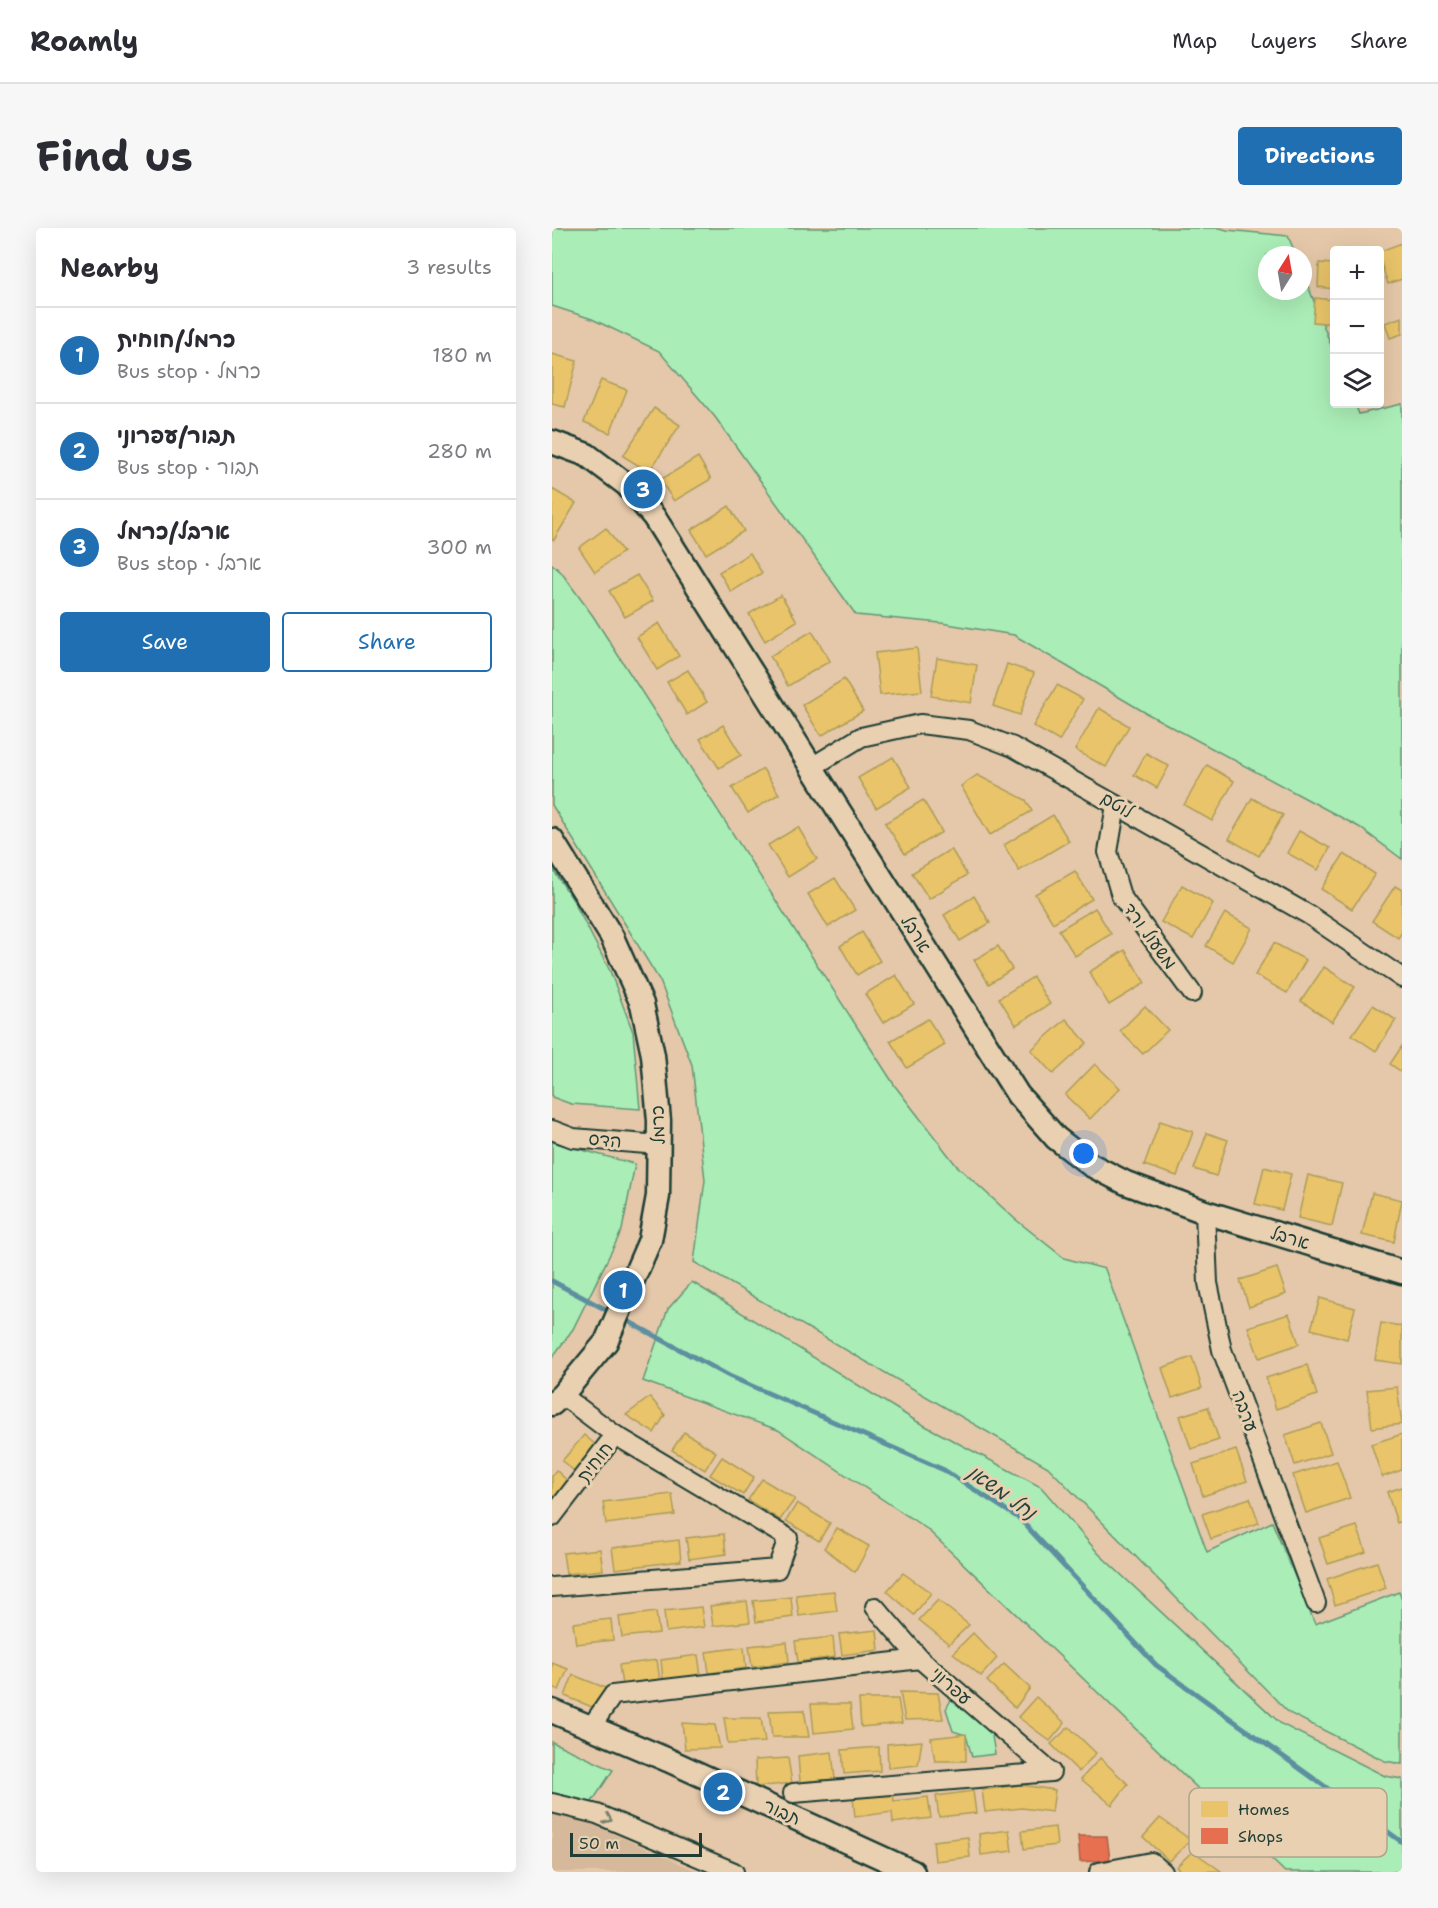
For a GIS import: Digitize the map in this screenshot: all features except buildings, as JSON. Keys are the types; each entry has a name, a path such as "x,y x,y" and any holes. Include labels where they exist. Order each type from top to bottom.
{"street":[{"name":"ארבל","path":"552,442 586,455 627,485 654,517 1018,1095 1056,1138 1091,1165 1126,1182 1205,1212 1402,1272"},
{"name":"לוטם","path":"812,767 861,737 920,724 969,730 1013,747 1309,915 1402,978"},
{"name":"משעול ורד","path":"1116,805 1108,852 1121,896 1192,993"},
{"name":"כרמל","path":"552,840 612,937 642,1004 653,1055 659,1121 658,1196 650,1240 606,1342 557,1399"},
{"name":"הדס","path":"552,1130 573,1138 659,1145"},
{"name":"ערבה","path":"1205,1212 1208,1283 1222,1350 1316,1603"},
{"path":"552,1587 777,1569 788,1538 557,1399"},
{"name":"חוחית","path":"552,1517 615,1435"},
{"path":"875,1607 920,1659"},
{"name":"עפרוני","path":"591,1727 613,1695 920,1659 1050,1772 793,1793"},
{"name":"תבור","path":"552,1711 913,1872"},
{"path":"552,1803 597,1814 734,1872"},
{"path":"1099,1872 1151,1862 1163,1872"}],"shaded area":[{"path":"552,1814 587,1822 699,1872 552,1872"}],"green space":[{"path":"552,228 1220,228 1288,236 1292,246 1258,246 1258,300 1312,300 1312,296 1330,343 1330,408 1357,408 1359,414 1402,404 1402,859 1359,827 1146,713 1014,635 941,623 856,615 715,417 659,351 592,319 552,306"},
{"path":"552,564 561,572 593,616 895,1086 956,1165 1015,1219 1064,1258 1105,1269 1207,1552 1272,1522 1315,1624 1399,1592 1402,1600 1402,1764 1385,1761 1289,1713 1048,1467 694,1262 705,1180 692,1065 660,981 552,805"},
{"path":"552,868 573,900 610,971 633,1032 640,1109 571,1104 552,1097"},
{"path":"552,1142 635,1164 622,1230 573,1329 552,1358"},
{"path":"692,1282 916,1421 1041,1487 1099,1554 1281,1724 1385,1776 1402,1779 1402,1872 1285,1872 1269,1857 1387,1857 1387,1788 1197,1788 927,1529 778,1430 643,1381 668,1309"},
{"path":"953,1696 989,1718 995,1754 972,1757 966,1735 953,1731 946,1709"},
{"path":"552,1742 613,1770 588,1808 552,1812"}],"waterway":[{"name":"נחל משאן","path":"552,1281 614,1314"},
{"name":"נחל משאן","path":"622,1318 729,1376 944,1470 1020,1519 1156,1665 1327,1788"},
{"name":"נחל משאן","path":"1387,1831 1402,1842"}],"place":[{"name":"ארבל/כרמל","path":"643,489"},
{"name":"כרמל/חוחית","path":"623,1290"},
{"name":"תבור/עפרוני","path":"723,1792"}]}
